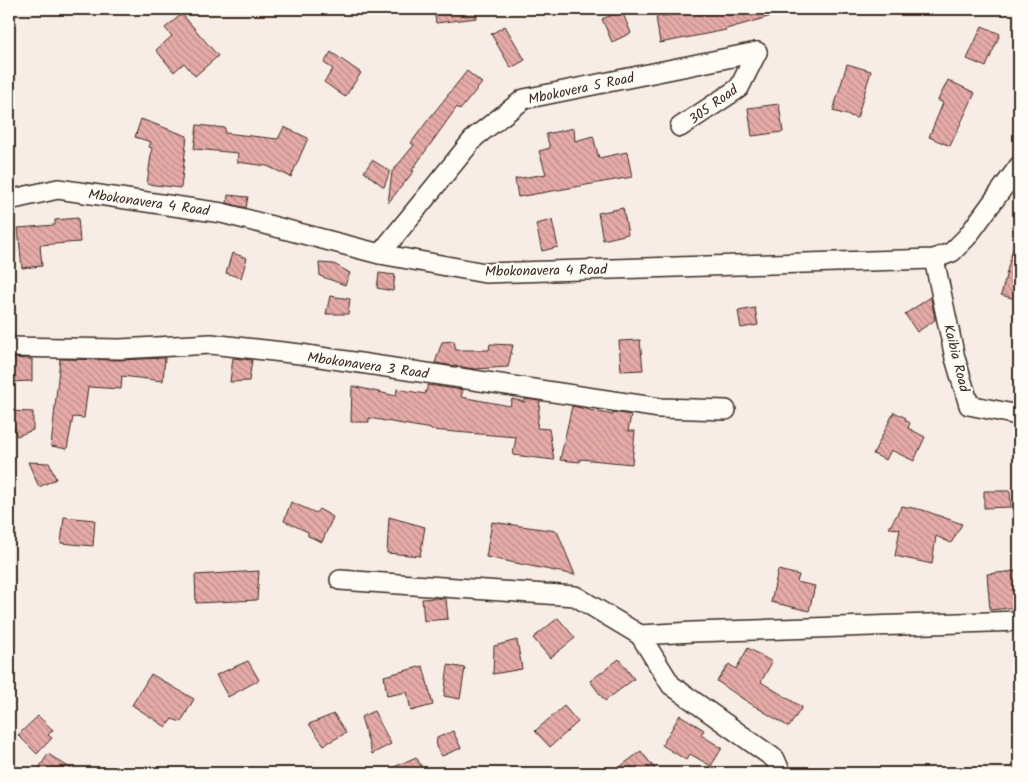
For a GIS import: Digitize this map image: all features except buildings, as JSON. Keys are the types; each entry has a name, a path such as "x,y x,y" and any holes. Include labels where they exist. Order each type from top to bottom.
{"street":[{"name":"305 Road","path":"680,127 739,88 757,52"},
{"name":"Mbokovera 5 Road","path":"380,254 475,137 524,99 757,52"},
{"name":"Mbokonavera 4 Road","path":"9,200 58,189 222,212 380,254 485,273 934,259 952,252 957,247 1019,166"},
{"name":"Kaibia Road","path":"934,259 955,358 969,405 1013,414 1019,417"},
{"name":"Mbokonavera 3 Road","path":"9,347 120,349 211,344 300,354 660,408 726,410"},
{"path":"340,580 575,596 640,635 671,685 776,768"},
{"path":"640,635 1019,622"}]}
